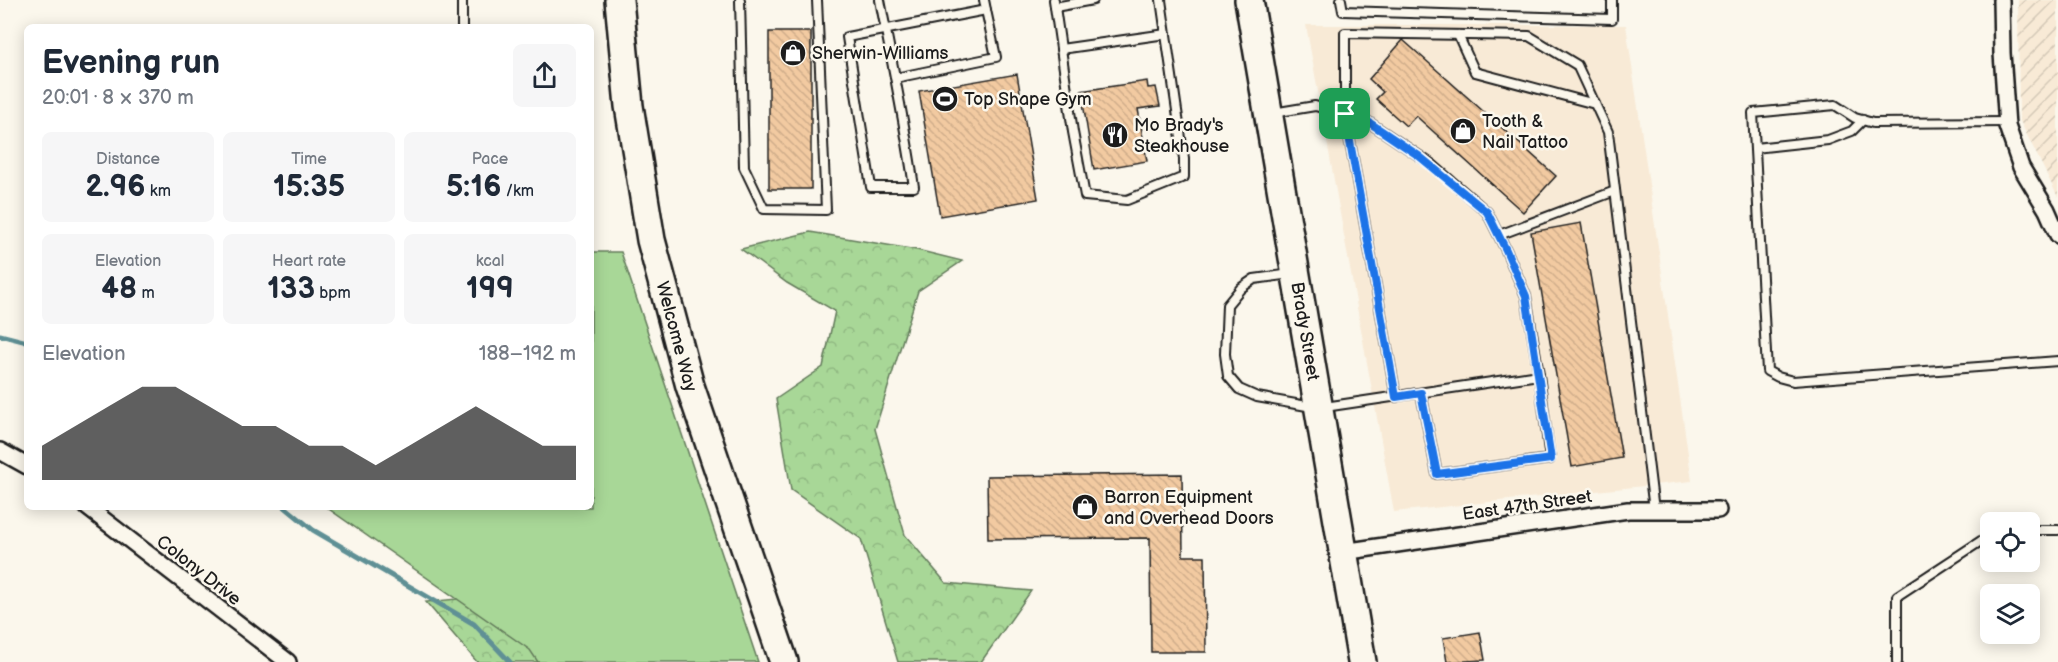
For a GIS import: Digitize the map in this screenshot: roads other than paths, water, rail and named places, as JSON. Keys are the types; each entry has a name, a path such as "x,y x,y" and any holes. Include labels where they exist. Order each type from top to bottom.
{"highway":[{"name":"Welcome Way","path":"619,0 629,106 651,240 690,386 784,662"},
{"name":"Brady Street","path":"1249,0 1362,662"}],"street":[{"path":"2001,0 2007,122 2021,167 2047,210 2058,235"},
{"path":"0,451 24,464"},
{"name":"Colony Drive","path":"91,510 288,662"},
{"name":"East 47th Street","path":"1343,552 1628,510 1718,510"}],"lane":[{"path":"462,0 462,24"},
{"path":"740,0 744,167 764,209 826,210 817,0"},
{"path":"880,0 886,29 895,78 914,187 871,187 848,37 886,29 986,10"},
{"path":"895,78 996,57 984,0"},
{"path":"1094,0 1054,3 1073,132 1085,196 1127,200 1184,177 1184,159 1161,0"},
{"path":"1341,0 1343,11 1612,19 1612,0"},
{"path":"1396,397 1345,114 1345,33 1529,36 1577,65 1608,132 1654,510"},
{"path":"1061,49 1166,34"},
{"path":"1458,35 1475,72 1595,104"},
{"path":"2007,122 1873,123 1855,118 1835,105 1754,113 1767,371 1778,378 1792,381 2058,361"},
{"path":"1268,114 1315,106 1364,119 1433,165 1487,212 1526,296 1551,459 1437,474 1421,393"},
{"path":"1755,148 1827,140 1852,131 1863,120"},
{"path":"1499,235 1615,191"},
{"path":"1295,273 1254,279 1241,288 1227,306 1225,354 1228,376 1239,389 1257,397 1318,408 1539,375"},
{"path":"2040,530 2058,530"},
{"path":"1898,662 1897,596 1980,542"}],"waterway":[{"path":"0,335 24,341"},
{"path":"289,510 313,530 474,624 510,662"}],"place":[{"name":"Sherwin-Williams","path":"793,53"},
{"name":"Top Shape Gym","path":"945,99"},
{"name":"Tooth & Nail Tattoo","path":"1463,131"},
{"name":"Mo Brady's Steakhouse","path":"1115,135"},
{"name":"Barron Equipment and Overhead Doors","path":"1085,507"}]}
